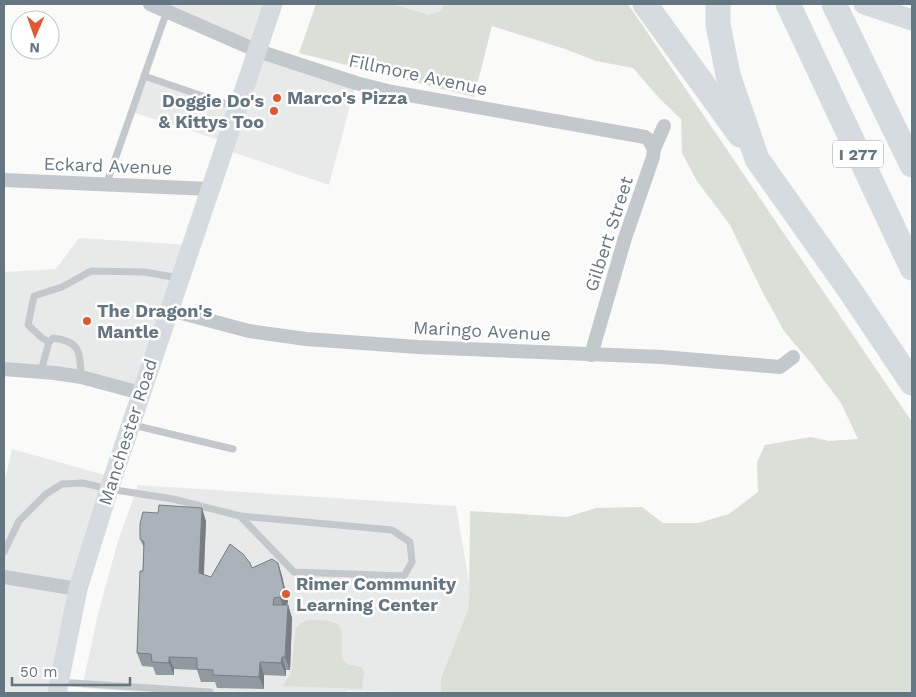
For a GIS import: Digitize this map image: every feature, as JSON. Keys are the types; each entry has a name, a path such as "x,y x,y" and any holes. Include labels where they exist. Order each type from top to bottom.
{"highway":[{"path":"645,4 849,289 912,383"},
{"path":"718,4 718,24 728,75 756,158"},
{"name":"I 277","path":"788,4 912,268"},
{"name":"I 277","path":"834,4 912,164"}],"main road":[{"name":"Manchester Road","path":"58,687 78,589 108,489 273,4"},
{"path":"864,4 904,15"}],"street":[{"name":"Fillmore Avenue","path":"150,4 258,50 374,88 645,137 654,149"},
{"name":"Gilbert Street","path":"591,354 625,238 653,157 654,149 664,126"},
{"name":"Eckard Avenue","path":"4,180 210,189"},
{"name":"Maringo Avenue","path":"170,310 249,331 288,337 418,347 662,357 780,367 793,357"},
{"path":"4,369 41,371 81,377 140,393"},
{"path":"4,577 78,589"}],"lane":[{"path":"106,185 167,11"},
{"path":"144,76 238,108"},
{"path":"49,342 28,325 34,296 62,287 91,271 144,272 180,278"},
{"path":"41,371 49,342 54,338 66,340 76,346 81,356 81,377"},
{"path":"130,425 234,449"},
{"path":"4,552 19,521 46,494 62,484 83,484 173,499 240,516 392,530 410,542 412,562 404,576 294,572 240,516"},
{"path":"58,687 210,692"}],"shaded area":[{"path":"161,4 273,4 258,51"},
{"path":"316,4 394,4 429,15 441,11 444,4 628,4 912,422 912,693 441,693 441,678 469,607 470,511 567,517 596,508 642,507 663,523 698,523 729,514 758,492 757,462 765,445 811,437 829,441 858,439 841,403 784,331 730,225 697,181 682,153 681,119 660,99 633,68 596,61 492,26 474,97 299,53"},
{"path":"394,4 444,4 441,12 429,15"},
{"path":"258,51 356,83 329,185 224,149 226,142 132,112 144,76 238,108"},
{"path":"79,238 191,245 141,393 4,369 4,272 56,269"},
{"path":"12,449 112,477 58,690 107,693 4,693 4,483"},
{"name":"Rimer Community Learning Center","path":"138,485 456,506 469,582 469,607 441,678 441,693 346,691 346,693 151,693 82,688 98,614 118,541"},
{"path":"309,620 329,621 339,626 342,638 342,658 347,664 361,667 364,672 362,689 283,686 291,674 296,628 301,623"}],"building":[{"path":"159,505 202,508 199,573 211,577 230,544 243,554 252,568 272,559 278,563 284,589 280,597 274,598 273,605 288,605 285,657 282,657 281,663 260,662 259,677 213,675 213,670 197,669 197,658 169,657 169,663 152,662 151,654 137,653 140,571 143,571 144,542 140,539 140,524 143,512 158,513"}],"place":[{"name":"Marco's Pizza","path":"277,98"},
{"name":"Doggie Do's & Kittys Too","path":"274,111"},
{"name":"The Dragon's Mantle","path":"87,321"},
{"name":"Rimer Community Learning Center","path":"286,594"}]}
